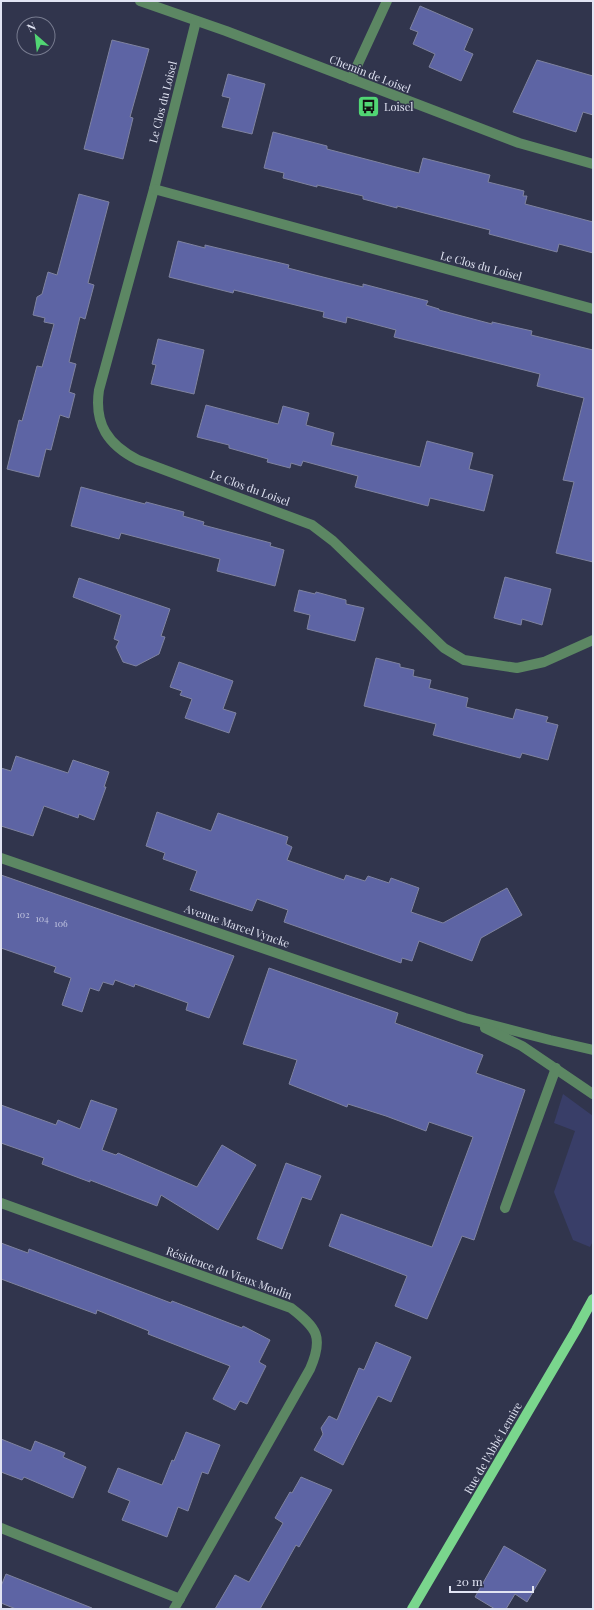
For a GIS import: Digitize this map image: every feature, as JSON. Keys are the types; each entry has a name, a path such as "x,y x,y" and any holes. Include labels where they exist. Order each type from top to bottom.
{"main road":[{"name":"Rue de l'Abbé Lemire","path":"412,1609 593,1299"}],"street":[{"name":"Chemin de Loisel","path":"140,1 352,79 519,143 593,164"},
{"path":"352,79 387,1"},
{"name":"Le Clos du Loisel","path":"196,21 154,189 99,390 97,405 98,415 108,436 116,446 138,460 300,519 312,525 333,541 444,648 464,660 517,668 529,666 560,656 593,640"},
{"name":"Le Clos du Loisel","path":"154,189 593,309"},
{"name":"Avenue Marcel Vyncke","path":"1,858 465,1018 593,1050"},
{"name":"Avenue Marcel Vyncke","path":"465,1018 522,1046 593,1094"},
{"path":"505,1208 556,1068"},
{"name":"Résidence du Vieux Moulin","path":"1,1203 291,1308 307,1323 318,1340 316,1355 310,1369 174,1609"},
{"path":"1,1528 180,1599"}],"shaded area":[{"path":"563,1094 593,1116 593,1241 590,1247 573,1240 554,1192 575,1131 554,1123"}],"building":[{"path":"420,6 473,29 464,50 473,54 461,81 429,67 435,54 413,44 418,32 410,29"},
{"path":"112,40 149,49 130,117 133,118 123,159 84,149"},
{"path":"537,60 593,76 593,115 583,112 576,132 513,112"},
{"path":"228,74 265,84 252,134 222,127 230,98 222,96"},
{"path":"273,132 327,146 327,149 419,173 423,158 490,175 488,182 524,191 523,196 527,196 525,204 593,222 593,253 559,244 557,252 489,234 490,230 397,206 397,208 363,199 363,196 317,185 317,187 283,178 284,173 264,168"},
{"path":"79,194 109,202 88,283 94,285 85,319 80,317 69,362 76,364 69,392 75,394 69,418 60,415 51,450 46,449 39,477 7,469 19,420 22,421 37,366 42,367 54,324 44,322 45,318 33,315 37,297 42,294 48,272 57,275"},
{"path":"178,241 205,248 205,245 289,265 288,268 363,287 363,284 428,301 426,305 439,310 492,324 492,322 532,331 531,335 593,350 593,562 556,553 574,482 563,480 584,398 537,386 540,374 394,337 396,330 347,317 346,323 323,317 324,312 234,290 233,293 169,277"},
{"path":"158,339 204,350 194,394 151,384 156,365 152,364"},
{"path":"206,405 278,424 283,406 309,413 306,425 334,433 331,445 420,467 427,441 473,453 469,469 493,475 484,511 430,498 428,506 355,487 358,476 303,461 301,466 291,463 290,468 267,462 268,459 229,448 229,445 197,437"},
{"path":"81,487 145,504 146,502 184,512 183,516 204,522 203,525 271,543 270,546 284,550 275,586 217,571 220,559 121,533 119,539 71,526"},
{"path":"505,577 551,589 542,625 522,619 521,625 494,618"},
{"path":"79,578 170,609 161,636 165,637 159,654 136,666 123,662 116,647 119,641 114,639 121,615 73,597"},
{"path":"299,590 315,594 316,592 346,600 346,604 364,608 355,641 307,629 310,615 294,611"},
{"path":"376,658 400,664 400,667 414,670 413,676 431,680 429,688 468,698 466,707 513,719 516,709 548,717 546,722 558,725 548,760 522,753 520,758 433,735 436,724 364,706"},
{"path":"179,662 233,681 223,709 236,713 229,733 185,718 192,699 180,695 182,691 170,687"},
{"path":"16,756 68,773 73,760 109,772 104,787 106,787 94,820 79,814 78,818 44,806 33,836 1,826 1,768 11,771"},
{"path":"157,812 211,831 218,813 288,837 286,844 292,847 287,860 344,880 346,875 365,881 368,876 389,883 391,878 419,888 411,912 443,923 507,888 522,915 481,938 472,961 419,941 412,961 402,958 401,963 284,922 288,910 257,899 252,911 190,890 197,871 163,859 165,853 146,846"},
{"path":"1,875 234,956 209,1018 186,1010 188,1003 135,984 134,987 115,980 113,985 103,982 99,991 90,988 82,1012 62,1005 71,978 54,972 56,967 1,948"},
{"path":"269,968 398,1013 395,1023 483,1055 476,1073 525,1090 474,1240 462,1236 427,1319 395,1306 407,1276 329,1246 341,1214 432,1247 473,1137 429,1122 426,1131 348,1104 347,1107 289,1084 297,1060 243,1044"},
{"path":"91,1100 117,1109 102,1150 116,1155 118,1153 197,1187 222,1145 256,1165 218,1230 161,1195 157,1206 90,1180 90,1182 42,1164 44,1158 1,1143 1,1105 56,1125 58,1120 80,1129"},
{"path":"286,1163 321,1176 311,1200 302,1197 282,1249 257,1239"},
{"path":"1,1243 28,1253 29,1249 171,1303 172,1301 242,1328 243,1326 270,1340 259,1362 266,1366 247,1404 240,1401 235,1410 213,1399 230,1366 148,1334 149,1331 97,1310 96,1314 1,1279"},
{"path":"376,1342 411,1357 391,1402 378,1396 343,1465 314,1450 323,1434 321,1428 329,1416 337,1420 359,1368 364,1370"},
{"path":"186,1432 220,1445 208,1474 202,1472 188,1511 178,1507 167,1537 122,1520 130,1501 108,1492 118,1468 162,1485 172,1460 174,1461"},
{"path":"1,1439 31,1451 35,1441 65,1453 63,1457 86,1467 73,1498 24,1477 22,1480 1,1472"},
{"path":"301,1477 332,1490 299,1547 296,1545 260,1609 215,1609 235,1575 249,1582 283,1523 275,1518 290,1492 292,1493"},
{"path":"504,1546 546,1570 527,1602 515,1594 506,1609 495,1609 475,1597"},
{"path":"6,1574 92,1608 16,1609 1,1603 1,1586"}],"place":[{"name":"Loisel","path":"368,107"}]}
